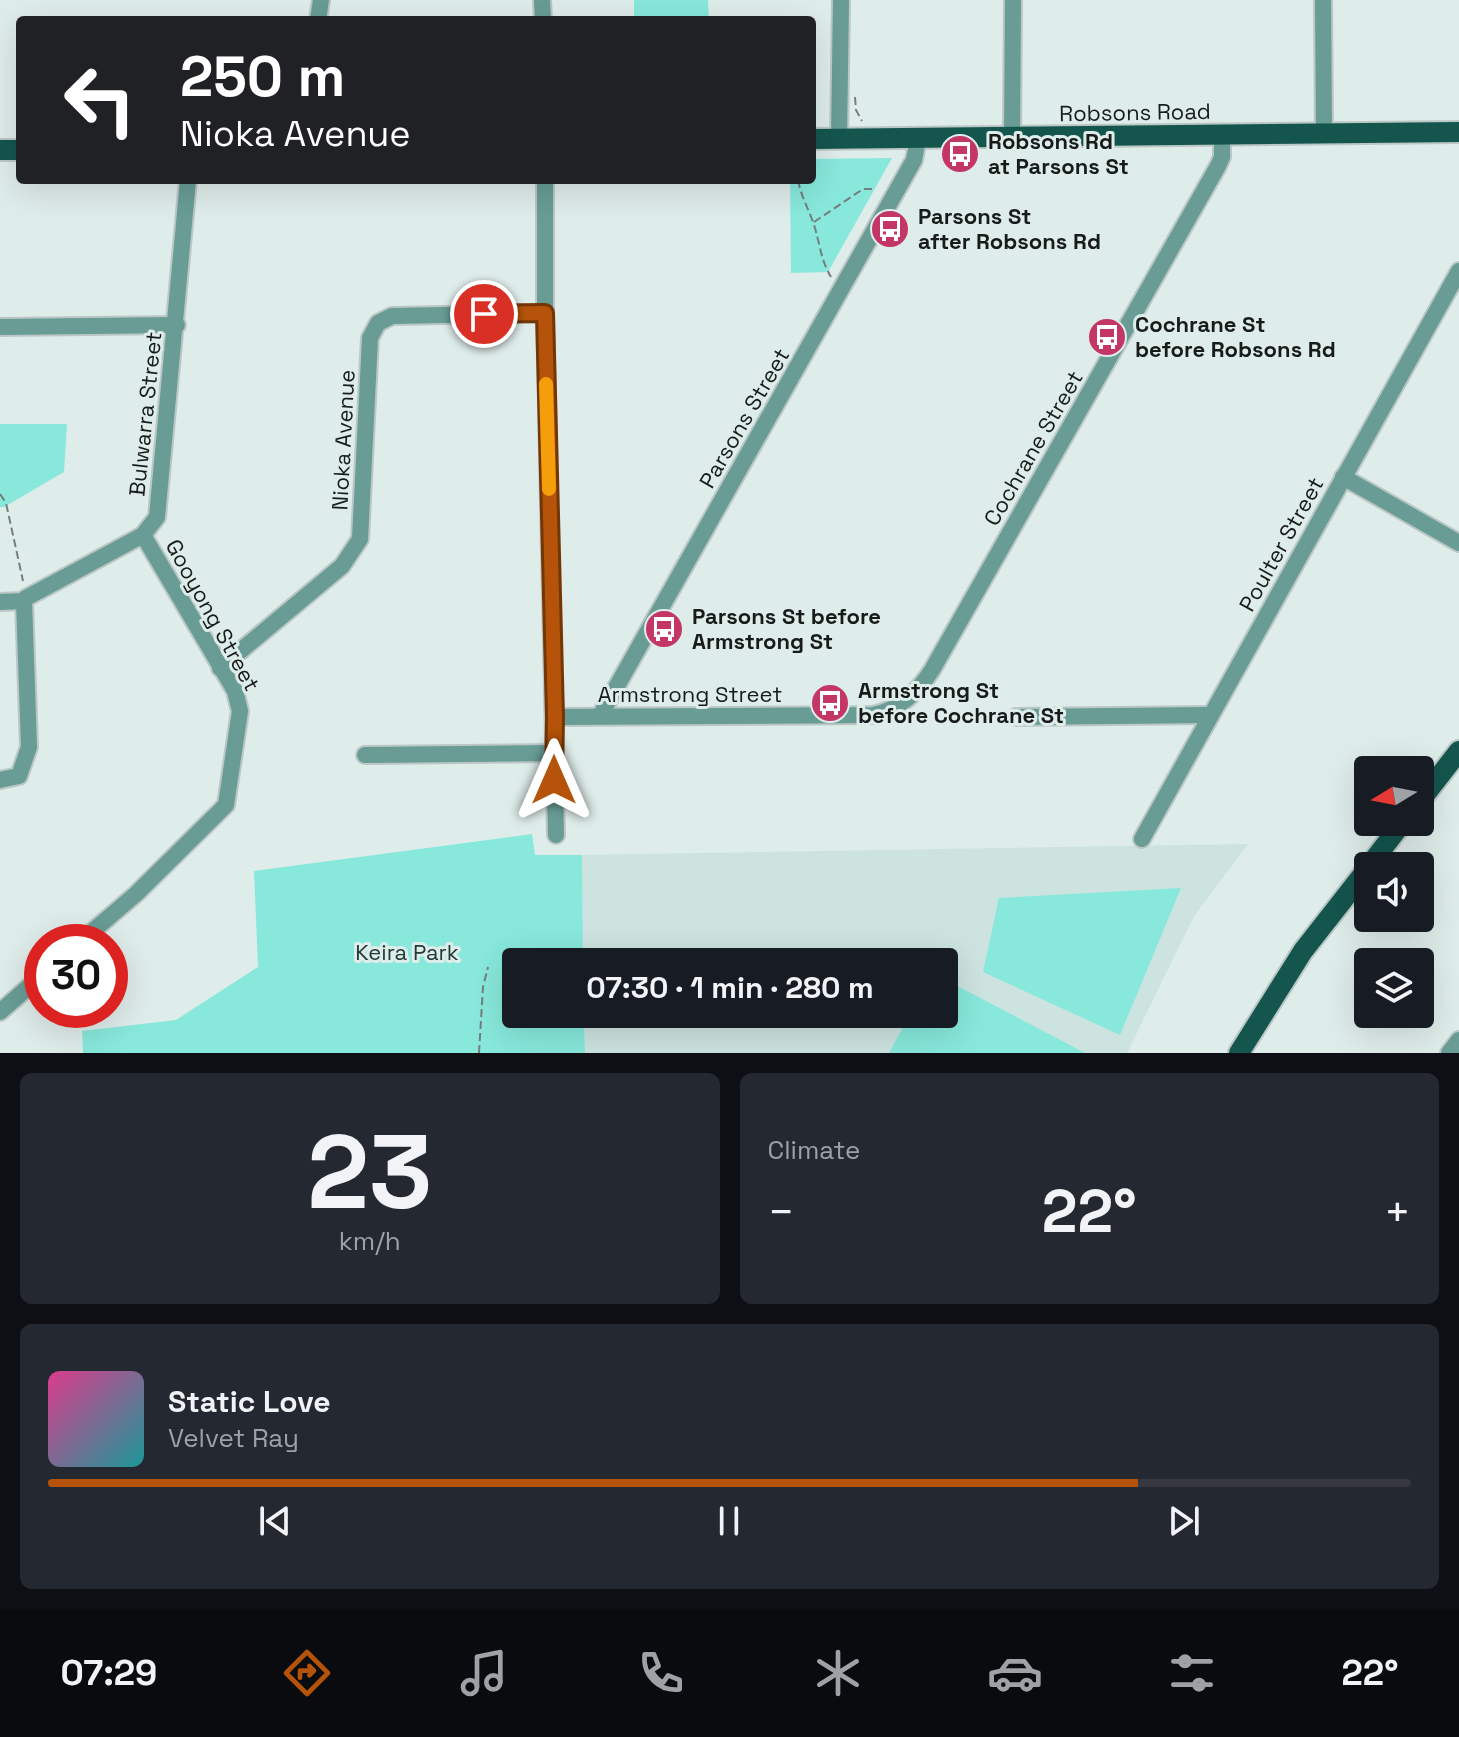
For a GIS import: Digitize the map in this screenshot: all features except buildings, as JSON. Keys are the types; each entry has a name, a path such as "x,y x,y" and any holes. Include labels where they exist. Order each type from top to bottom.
{"main road":[{"name":"Robsons Road","path":"816,139 1459,132"},
{"path":"1434,792 1459,751"},
{"path":"1384,852 1400,836"},
{"path":"1239,1053 1303,951 1354,886"}],"street":[{"path":"839,139 841,0"},
{"path":"1012,137 1013,0"},
{"path":"1323,0 1324,133"},
{"name":"Cochrane Street","path":"873,715 903,703 932,670 1218,166 1222,157 1222,135"},
{"name":"Parsons Street","path":"600,716 914,160 918,139"},
{"name":"Bulwarra Street","path":"143,535 157,517 188,184"},
{"path":"545,184 556,835"},
{"name":"Poulter Street","path":"1142,839 1459,271"},
{"name":"Nioka Avenue","path":"220,668 342,566 360,539 370,338 378,323 392,316 545,313"},
{"path":"0,327 177,325"},
{"path":"1343,477 1459,543"},
{"path":"0,602 25,600 143,535"},
{"name":"Gooyong Street","path":"101,924 136,894 226,805 240,711 235,691 143,535"},
{"path":"0,780 19,776 29,747 25,600"},
{"name":"Armstrong Street","path":"555,717 873,715"},
{"path":"1016,717 1209,715"},
{"path":"365,755 553,753"},
{"path":"0,1012 24,991"},
{"path":"1449,1053 1459,1040"}],"path":[{"path":"855,89 856,110 863,121"},
{"path":"799,184 802,200 813,222 823,264 841,291"},
{"path":"813,222 863,189 872,189"},
{"path":"0,494 6,503 25,600"},
{"path":"479,1053 483,987 488,967"}],"shaded area":[{"path":"1248,844 1194,916 1127,1053 585,1053 584,1028 958,1028 958,948 583,948 582,855"}],"green space":[{"path":"634,0 708,0 709,16 634,16"},
{"path":"892,158 828,272 791,273 790,184 816,184 816,159"},
{"path":"0,424 67,424 64,472 4,507 0,507"},
{"name":"Keira Park","path":"532,834 535,855 582,855 583,948 502,948 502,1028 584,1028 585,1053 83,1053 82,1031 176,1020 258,967 254,871"},
{"path":"1181,888 1120,1035 983,972 999,898"},
{"path":"958,986 1085,1053 889,1053 902,1028 958,1028"}],"slow traffic":[{"path":"546,384 549,489"}],"place":[{"name":"Robsons Rd at Parsons St","path":"960,154"},
{"name":"Parsons St after Robsons Rd","path":"890,229"},
{"name":"Cochrane St before Robsons Rd","path":"1107,337"},
{"name":"Parsons St before Armstrong St","path":"664,629"},
{"name":"Armstrong St before Cochrane St","path":"830,703"}],"route":[{"path":"484,314 545,313 554,780"}]}
